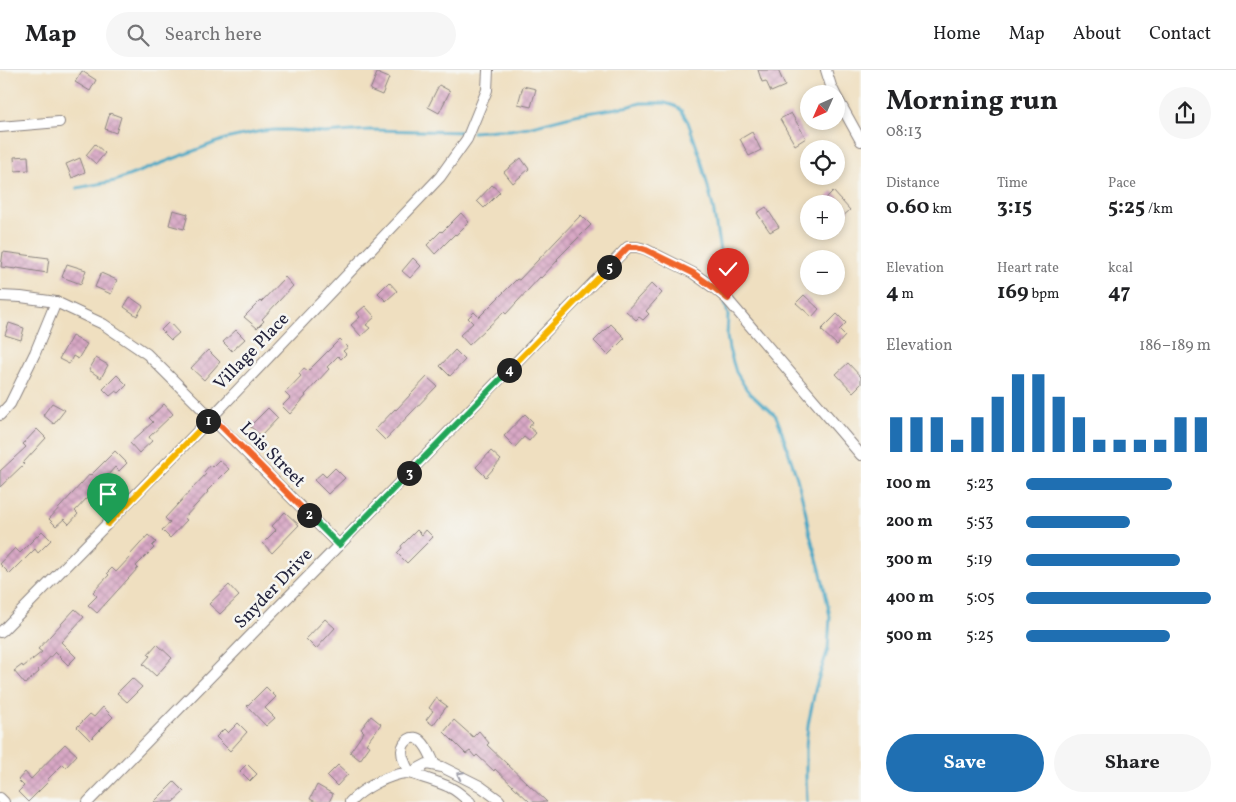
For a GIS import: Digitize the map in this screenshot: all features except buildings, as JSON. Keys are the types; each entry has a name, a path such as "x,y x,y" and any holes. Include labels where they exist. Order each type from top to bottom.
{"street":[{"name":"Village Place","path":"0,632 212,417 440,177 468,139 487,90 488,70"},
{"path":"826,70 831,85"},
{"path":"845,112 861,141"},
{"path":"0,127 59,122"},
{"name":"Snyder Drive","path":"88,802 628,247 646,250 693,273 728,299 861,455"},
{"name":"Lois Street","path":"0,296 56,302 103,324 147,354 339,545"},
{"path":"0,415 10,404 35,353 56,302"},
{"path":"434,765 430,753 422,741 410,738 405,742 402,749 404,761 410,773 451,788 470,802"},
{"path":"350,802 366,789 381,781 410,773 427,764 442,767 480,786 500,802"},
{"path":"0,798 4,802"}],"waterway":[{"path":"473,132 528,127 575,115 641,103 665,103 675,106 681,110 688,122 701,159 713,207 725,294"},
{"path":"77,188 115,181 225,139 262,131 291,130 324,133 369,130 467,132"},
{"path":"725,303 728,315 727,336 729,349 736,372 747,390 776,416 780,426 797,478 830,617 828,649 816,686 808,725 806,746 807,802"}],"route":[{"path":"108,524 212,417 339,545 628,247 646,250 693,273 728,299"}]}
